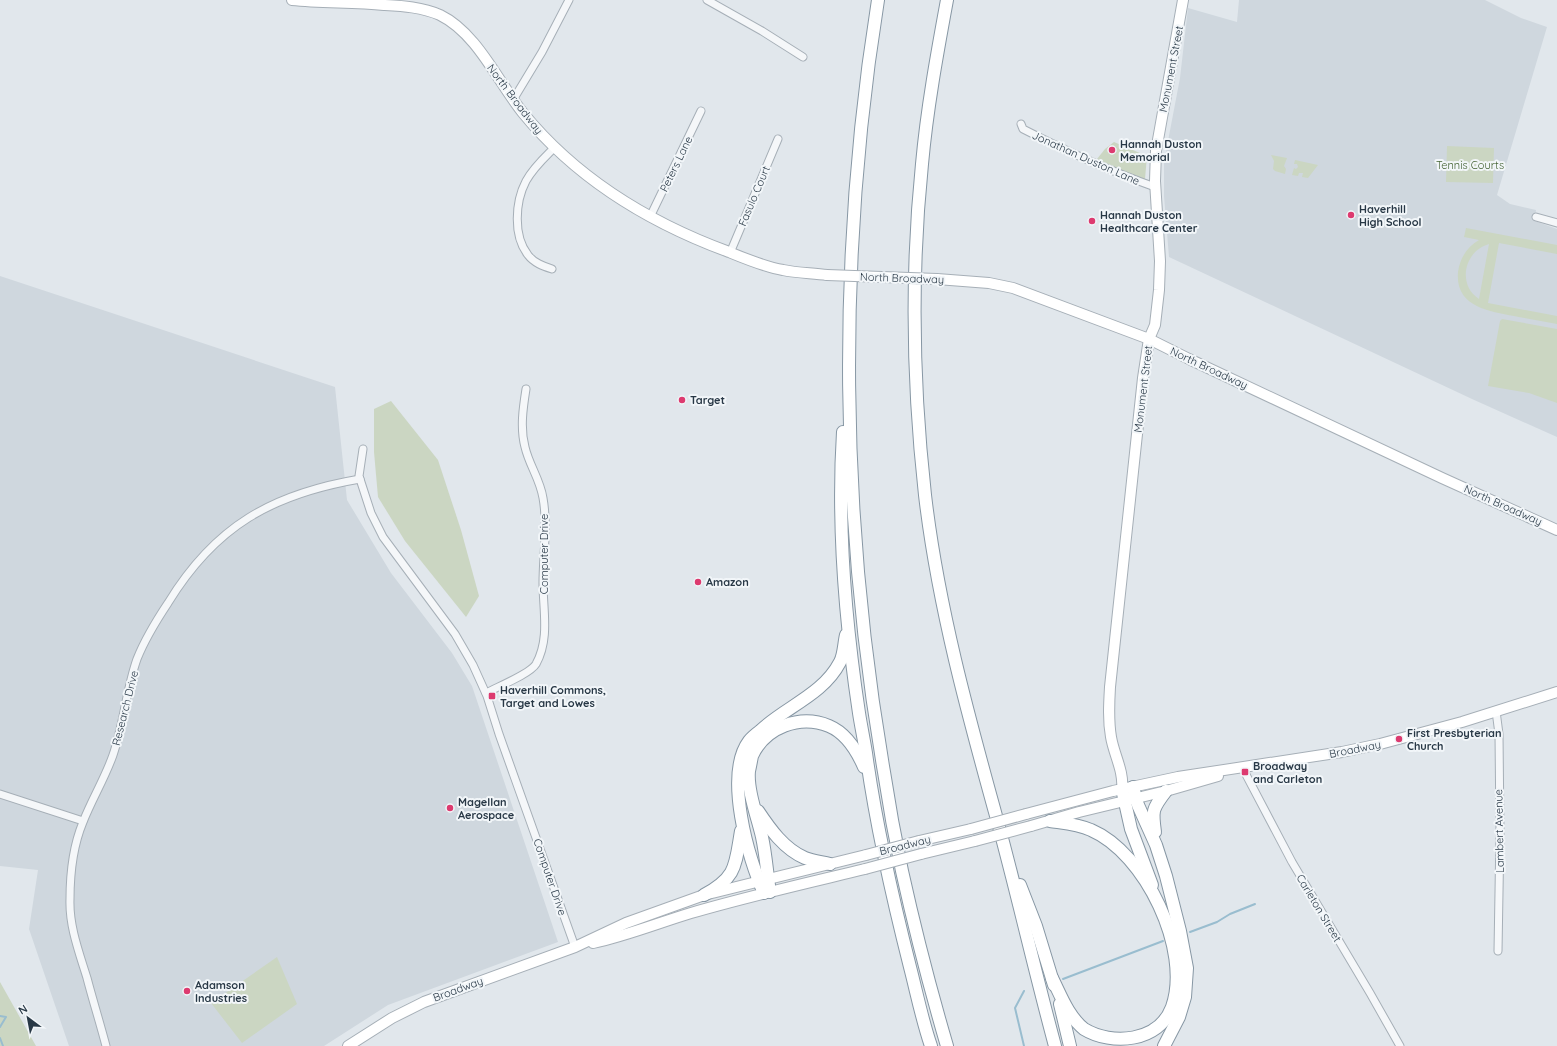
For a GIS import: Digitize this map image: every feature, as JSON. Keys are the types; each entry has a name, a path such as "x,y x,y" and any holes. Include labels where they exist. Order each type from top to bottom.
{"highway":[{"path":"878,0 866,85 851,262 849,377 850,438 856,557 875,719 902,870 924,964 947,1046"},
{"path":"947,0 928,114 918,217 915,338 919,423 925,494 935,564 947,624 976,746 1055,1046"},
{"path":"849,377 844,420 840,493 843,563 848,624 859,714 868,777 879,835 897,918 923,1022 931,1046"},
{"path":"767,893 763,880 747,847 738,795 739,763 748,741 772,719 822,686 841,662 848,624"},
{"path":"763,880 762,838 753,802 749,774 752,756 762,741 773,731 791,722 808,721 830,726 853,745 868,777"},
{"path":"1052,978 1067,1010 1077,1023 1090,1034 1108,1040 1117,1042 1139,1039 1156,1029 1169,1014 1177,987 1178,969 1172,938 1131,829 1128,791"},
{"path":"1128,791 1156,845 1173,902 1187,968 1185,997 1179,1017 1164,1046"},
{"path":"1156,845 1153,812 1156,803 1166,791"},
{"path":"753,802 768,827 784,844 805,858 830,864"},
{"path":"1050,820 1070,823 1091,830 1111,842 1132,862 1155,896"},
{"path":"704,895 728,878 735,866 742,822"},
{"path":"998,826 1036,926 1052,978 1070,1046"}],"main road":[{"name":"North Broadway","path":"292,0 355,1 400,6 422,9 438,14 449,20 464,32 513,100 539,133 585,175 650,217 730,253 783,270 827,275 989,282 1013,288 1150,339 1188,359 1557,530"},
{"name":"Monument Street","path":"1128,791 1111,738 1108,715 1144,378 1150,339 1155,325 1159,290 1160,261 1155,187 1156,151 1183,0"},
{"name":"Broadway","path":"348,1046 392,1018 424,1002 575,947 626,923 704,895 1026,814 1128,791 1178,777 1342,752 1416,735 1557,692"},
{"name":"Broadway","path":"575,947 616,938 690,913 1031,826 1128,791 1166,791 1242,768"}],"street":[{"path":"513,100 542,52 569,0"},
{"path":"707,0 803,56"},
{"name":"Peters Lane","path":"650,217 701,111"},
{"name":"Jonathan Duston Lane","path":"1021,124 1023,129 1055,145 1155,187"},
{"name":"Fasulo Court","path":"730,253 778,139"},
{"path":"552,269 538,264 528,256 518,229 517,218 518,207 526,182 535,168 554,148"},
{"path":"1536,217 1557,223"},
{"name":"Computer Drive","path":"486,693 526,673 535,665 543,644 545,620 543,584 545,542 544,500 539,481 524,447 522,429 526,389"},
{"name":"Computer Drive","path":"363,449 360,479 371,513 383,537 455,634 473,665 486,693 575,947"},
{"name":"Research Drive","path":"106,1046 72,926 70,900 71,871 73,856 83,821 105,776 119,737 129,686 137,659 147,636 193,566 210,547 229,531 252,515 277,502 332,484 360,479"},
{"name":"Lambert Avenue","path":"1496,711 1499,734 1500,833 1498,951"},
{"name":"Carleton Street","path":"1242,768 1292,862 1400,1046"},
{"path":"0,794 83,821"}],"shaded area":[{"name":"Haverhill High School","path":"1239,0 1485,0 1521,18 1547,27 1497,195 1510,204 1536,210 1535,221 1557,229 1557,437 1472,399 1169,257 1164,196 1164,162 1180,78 1188,8 1237,22"},
{"path":"0,276 335,387 347,500 391,573 452,653 472,686 558,942 388,1005 324,1046 69,1046 29,929 38,870 0,866"}],"green space":[{"path":"1114,142 1147,156 1145,179 1138,178 1097,159 1105,149"},
{"name":"Tennis Courts","path":"1447,146 1494,148 1493,183 1446,182"},
{"path":"1271,155 1287,158 1284,166 1286,169 1285,174 1273,169 1274,161"},
{"path":"1295,160 1318,165 1308,178 1302,177 1303,173 1299,173 1298,176 1292,175 1294,168 1296,169 1298,167 1297,164 1294,164"},
{"path":"1466,228 1557,245 1557,254 1499,243 1488,303 1557,316 1557,324 1494,312 1468,300 1462,293 1459,284 1458,272 1460,262 1465,253 1479,240 1464,237","holes":["1489,244 1479,299 1472,293 1468,285 1466,269 1474,254 1480,248"]},
{"path":"1502,319 1557,329 1557,403 1529,393 1488,386 1500,321"},
{"path":"391,401 438,460 461,530 479,596 466,617 405,541 378,497 374,452 374,409"},
{"path":"277,957 297,1004 242,1043 211,1003"},
{"path":"0,982 36,1046 0,1046"}],"waterway":[{"path":"1190,932 1217,922 1230,914 1255,904"},
{"path":"1063,979 1163,941"},
{"path":"1024,991 1015,1008 1024,1046"},
{"path":"0,1016 6,1017 0,1027"},
{"path":"0,1038 3,1046"}],"place":[{"name":"Hannah Duston Memorial","path":"1112,150"},
{"name":"Haverhill High School","path":"1351,215"},
{"name":"Hannah Duston Healthcare Center","path":"1092,221"},
{"name":"Target","path":"682,400"},
{"name":"Amazon","path":"698,582"},
{"name":"Haverhill Commons, Target and Lowes","path":"492,696"},
{"name":"First Presbyterian Church","path":"1399,739"},
{"name":"Broadway and Carleton","path":"1245,772"},
{"name":"Magellan Aerospace","path":"450,808"},
{"name":"Adamson Industries","path":"187,991"}]}
